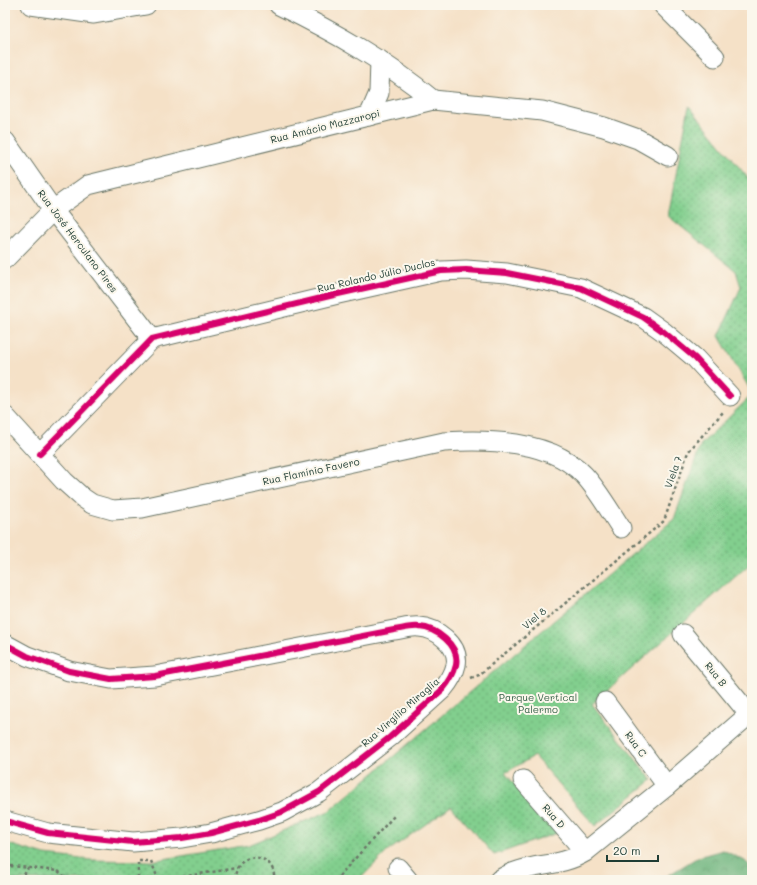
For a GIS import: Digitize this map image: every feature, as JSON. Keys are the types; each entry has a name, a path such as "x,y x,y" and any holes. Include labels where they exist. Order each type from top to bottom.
{"street":[{"path":"31,5 94,14 146,5"},
{"path":"279,5 332,32 380,60 408,79 433,100"},
{"path":"663,5 715,57"},
{"path":"369,116 379,93 380,60"},
{"name":"Rua Amácio Mazzaropi","path":"5,259 53,210 88,185 433,100 542,111 604,127 638,139 668,156"},
{"name":"Rua José Herculano Pires","path":"5,141 53,210 152,339"},
{"name":"Rua Rolando Júlio Duclos","path":"152,339 345,292 441,271 466,270 508,273 580,288 643,317 664,332 695,358 730,396"},
{"path":"40,454 152,339"},
{"name":"Rua Flamínio Favero","path":"5,416 64,481 83,498 103,508 122,510 149,507 444,442 498,441 544,450 561,458 578,470 592,486 621,528"},
{"name":"Rua Virgílio Miraglia","path":"5,644 27,656 69,671 111,679 155,676 394,630 420,627 440,634 451,645 457,664 449,682 443,689 390,737 319,792 282,812 259,820 211,833 182,838 133,842 48,833 5,821"},
{"name":"Rua B","path":"684,634 751,713"},
{"name":"Rua C","path":"605,702 667,786"},
{"path":"499,880 516,870 574,859 585,852 667,786 751,713"},
{"name":"Rua D","path":"523,780 585,852"}],"path":[{"path":"335,880 394,816"},
{"path":"235,880 237,868 246,859 258,858 270,865 273,871 274,880"},
{"path":"138,878 138,861 151,861 158,879"},
{"path":"5,869 12,866 58,871 65,877 64,880"},
{"path":"21,880 28,868"},
{"path":"129,880 138,878 158,879 180,877 237,868"},
{"path":"339,876 341,880"},
{"path":"180,877 183,880"}],"green space":[{"path":"689,106 752,183 752,393 719,336 741,287 736,271 668,216"},
{"name":"Parque Vertical Palermo","path":"752,395 752,562 592,704 652,780 595,826 534,756 505,773 557,833 494,855 451,806 388,851 359,880 5,880 5,843 45,855 91,860 151,861 249,845 329,811 674,519 701,444"},
{"path":"723,850 745,861 752,868 752,880 664,880 667,876 698,857"}],"cycle path":[{"path":"40,454 152,339 338,294 441,271 466,270 507,273 581,288 643,317 664,332 695,358 730,396"},
{"path":"5,644 27,656 69,671 111,679 155,676 413,627 426,628 439,634 451,644 456,658 454,672 443,689 390,737 319,792 282,812 211,833 182,838 133,842 48,833 5,821"}]}
